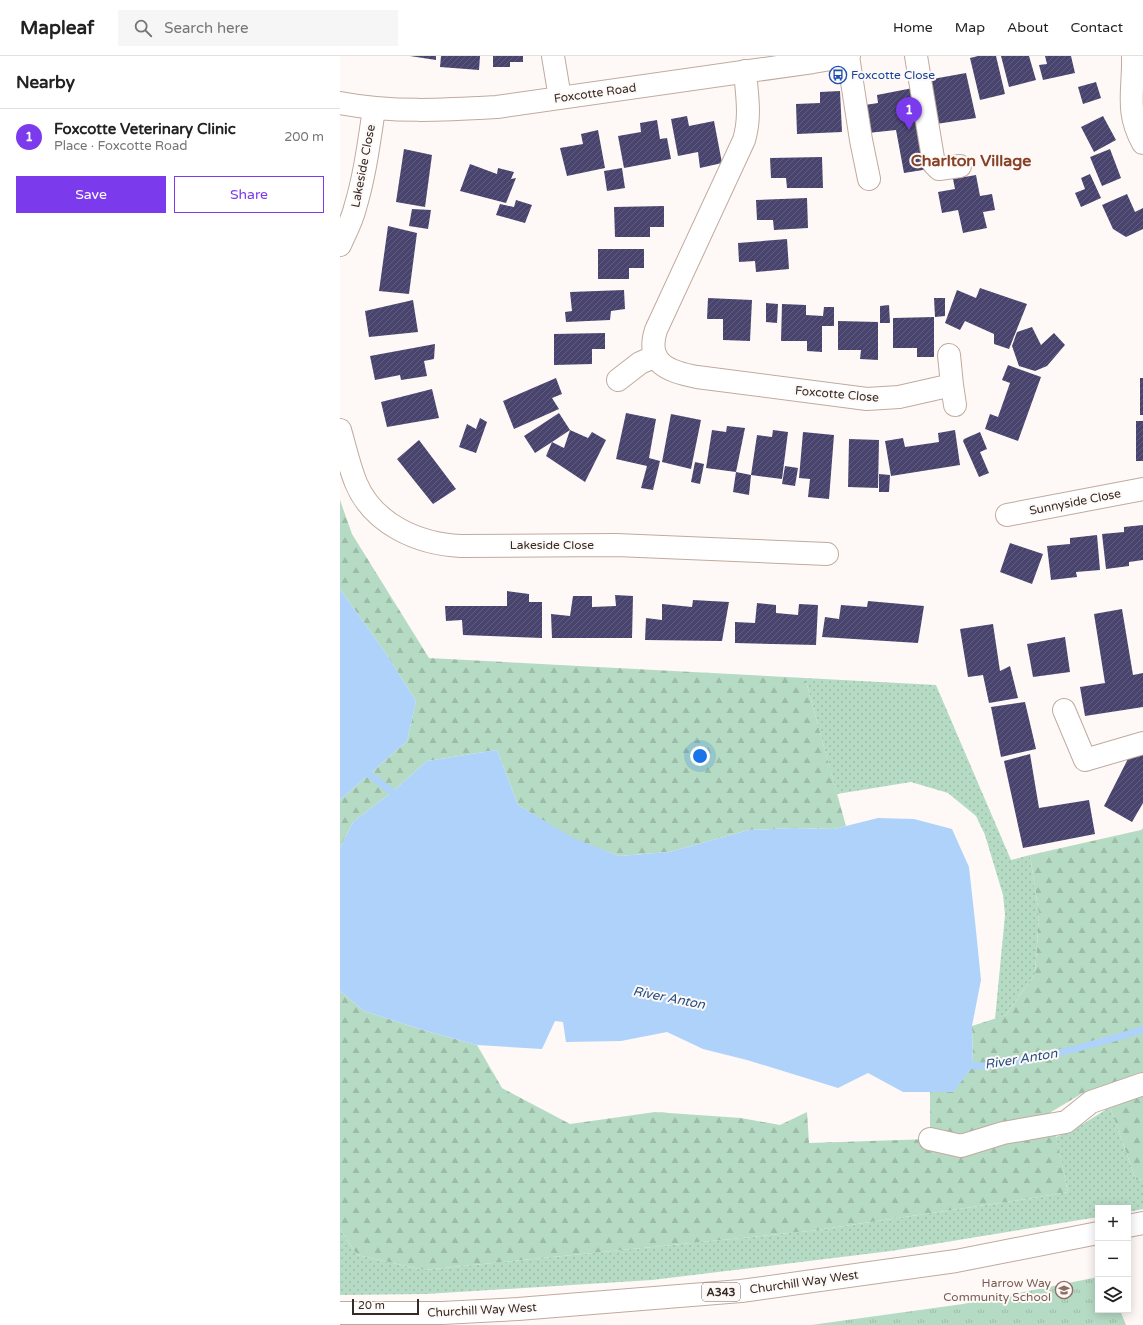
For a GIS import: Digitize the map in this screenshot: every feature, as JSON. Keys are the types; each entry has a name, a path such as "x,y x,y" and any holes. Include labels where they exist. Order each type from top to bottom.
{"street":[{"path":"554,56 560,98"},
{"path":"849,56 861,140 870,179"},
{"name":"Foxcotte Road","path":"340,103 374,109 450,110 516,105 849,56"},
{"path":"916,56 934,164 939,169 960,166"},
{"path":"1133,56 1133,75 1130,97 1131,109 1137,131 1143,143"},
{"path":"618,380 640,363 656,356 653,344 656,330 744,140 748,127 749,113 745,71"},
{"name":"Lakeside Close","path":"340,245 355,209 361,187 369,148 374,109"},
{"name":"Foxcotte Close","path":"656,356 658,360 668,368 680,374 843,397 888,399 899,397 954,395 949,354"},
{"name":"Lakeside Close","path":"340,430 356,483 370,506 392,526 428,541 450,546 631,545 828,554"},
{"name":"Sunnyside Close","path":"1007,516 1143,489"},
{"path":"1064,710 1085,760 1143,743"},
{"path":"930,1139 961,1146 1003,1133 1066,1122 1091,1102 1143,1084"},
{"path":"1131,1225 1143,1223"},
{"name":"Churchill Way West","path":"340,1313 442,1313 518,1309 741,1291 956,1261 1095,1234"}],"green space":[{"path":"340,500 352,534 429,658 805,678 846,826 834,829 793,828 749,830 669,852 619,856 573,839 518,805 497,750 427,761 392,792 353,822 340,848 340,800 407,741 416,701 385,652 340,589"},
{"path":"805,678 936,685 1011,860 1030,855 1039,915 1035,974 1006,1015 995,1019 1005,915 1003,895 985,835 976,816 948,793 911,782 837,794"},
{"path":"1143,828 1143,1072 1083,1093 1051,1112 1068,1192 810,1231 424,1270 357,1255 340,1229 340,991 364,1011 426,1031 477,1045 502,1088 570,1124 655,1112 741,1118 780,1125 807,1112 809,1143 930,1139 930,1092 953,1091 973,1066 972,1026 1006,1015 1035,974 1039,915 1030,855 1141,830"},
{"path":"1143,1096 1143,1179 1136,1180 1110,1107"},
{"path":"1110,1107 1136,1180 1143,1179 1143,1209 1131,1211 1131,1205 1095,1205 1095,1217 891,1251 652,1280 426,1294 340,1295 340,1229 357,1255 424,1270 810,1231 1068,1192 1056,1137 1075,1129"},
{"name":"Harrow Way Community School","path":"1095,1278 1095,1313 1121,1313 1126,1325 811,1325 963,1304"}],"water":[{"path":"340,589 385,652 416,701 407,741 340,800"},
{"path":"497,750 518,805 573,838 619,856 669,852 749,830 793,828 834,829 878,818 914,819 952,829 969,867 981,980 972,1026 973,1066 953,1092 903,1092 868,1073 838,1088 747,1060 703,1049 667,1032 621,1041 566,1042 563,1022 555,1021 542,1049 477,1045 426,1031 364,1011 340,991 340,848 353,822 392,792 427,761"}],"building":[{"path":"410,56 436,56 436,60"},
{"path":"441,56 480,56 479,70 440,67"},
{"path":"493,56 523,56 523,62 510,62 510,67 493,67"},
{"path":"978,56 996,56 1005,94 980,100 970,58"},
{"path":"1001,56 1029,56 1036,80 1009,87"},
{"path":"1045,56 1071,56 1075,73 1043,80 1039,65 1047,64"},
{"path":"966,73 976,118 936,124 927,80"},
{"path":"1096,82 1101,98 1083,104 1078,87"},
{"path":"918,87 929,169 904,173 896,130 868,133 865,105 878,103 877,95"},
{"path":"840,91 842,132 797,134 796,104 820,103 820,92"},
{"path":"687,116 689,126 714,121 722,163 700,168 698,152 678,156 671,119"},
{"path":"1103,116 1116,140 1094,152 1081,127"},
{"path":"657,120 660,139 667,138 671,159 624,168 618,136 641,132 640,123"},
{"path":"598,130 605,168 567,176 560,148 583,144 581,134"},
{"path":"404,149 432,155 425,207 396,202"},
{"path":"1110,149 1121,178 1102,186 1090,157"},
{"path":"822,157 823,188 787,188 786,178 771,178 770,158"},
{"path":"470,164 497,174 498,168 514,172 511,179 516,178 506,203 460,191"},
{"path":"622,168 625,188 607,191 604,171"},
{"path":"1090,174 1101,198 1081,207 1075,193 1085,189 1081,178"},
{"path":"976,175 980,196 992,194 995,210 983,212 987,228 963,233 958,210 942,213 938,192 955,189 953,179"},
{"path":"1127,194 1135,212 1143,208 1143,229 1126,237 1113,229 1102,205"},
{"path":"807,198 808,228 774,230 773,220 757,220 756,200"},
{"path":"516,200 532,205 525,223 496,215 500,204 514,207"},
{"path":"664,206 664,227 650,227 650,237 615,237 614,207"},
{"path":"412,209 431,210 428,229 409,226"},
{"path":"388,226 417,233 409,294 379,291"},
{"path":"787,239 789,269 756,272 755,261 739,262 738,243"},
{"path":"598,249 644,249 644,268 629,268 629,279 598,279"},
{"path":"980,288 1027,304 1009,349 994,344 994,334 965,321 960,330 945,323 957,290 976,298"},
{"path":"624,290 625,309 611,311 610,320 566,322 565,312 572,311 570,292"},
{"path":"708,298 752,300 750,341 723,340 723,319 707,319"},
{"path":"934,298 945,298 945,316 935,317"},
{"path":"413,300 418,332 369,337 365,311"},
{"path":"766,303 778,304 777,323 766,322"},
{"path":"782,304 806,305 806,315 823,316 824,307 834,307 834,326 822,326 822,352 807,351 807,341 781,341"},
{"path":"889,305 890,323 880,323 880,306"},
{"path":"934,317 934,357 917,357 917,348 893,348 893,318"},
{"path":"838,321 878,322 878,360 860,359 861,350 838,350"},
{"path":"1032,327 1041,345 1054,333 1065,345 1047,366 1035,371 1019,366 1012,346 1017,332"},
{"path":"605,333 605,349 592,349 592,364 554,365 554,334"},
{"path":"435,344 434,359 424,361 427,376 401,380 400,375 375,380 370,356"},
{"path":"1008,365 1041,377 1018,441 985,429 990,414 998,417 1010,383 1002,380"},
{"path":"556,378 562,394 552,398 559,409 514,429 503,401"},
{"path":"1140,378 1143,378 1143,415 1140,415"},
{"path":"432,389 439,418 387,427 381,402"},
{"path":"559,413 570,430 535,453 524,436"},
{"path":"626,413 656,419 649,458 660,461 653,490 641,488 647,466 616,459"},
{"path":"671,414 701,420 691,469 662,462"},
{"path":"480,418 487,422 476,453 459,447 467,424 476,429"},
{"path":"1136,421 1143,421 1143,461 1136,461"},
{"path":"727,426 745,428 736,472 706,468 712,430 726,432"},
{"path":"570,430 588,438 592,432 606,440 585,482 546,456 552,442 564,448"},
{"path":"773,430 788,432 782,479 751,475 757,435 772,437"},
{"path":"955,430 960,465 891,476 885,441 903,438 905,447 939,442 938,433"},
{"path":"803,432 834,435 829,499 808,497 810,479 799,478"},
{"path":"980,432 987,449 980,452 989,473 979,477 963,441 964,439"},
{"path":"849,439 879,440 878,488 848,487"},
{"path":"419,440 456,489 433,504 397,459"},
{"path":"695,462 704,464 700,484 691,482"},
{"path":"785,466 798,468 795,486 782,484"},
{"path":"736,472 751,475 749,495 733,492"},
{"path":"879,474 890,475 889,492 879,492"},
{"path":"1143,525 1143,560 1129,562 1129,566 1106,569 1102,534 1124,532 1124,527"},
{"path":"1097,535 1100,570 1076,572 1077,577 1051,580 1047,546 1070,544 1070,538"},
{"path":"1010,543 1043,554 1032,584 1000,572"},
{"path":"507,591 529,594 529,602 542,602 542,638 463,635 462,620 446,621 445,606 507,606"},
{"path":"615,595 633,596 632,638 552,638 551,614 570,616 573,596 592,596 592,607 616,606"},
{"path":"693,600 729,602 722,641 645,640 646,618 662,620 662,604 692,607"},
{"path":"868,601 924,606 918,643 822,637 825,617 839,619 841,605 867,607"},
{"path":"757,603 776,605 776,613 798,615 799,604 818,605 816,645 735,643 735,622 755,623"},
{"path":"1122,609 1133,675 1143,673 1143,707 1085,716 1080,687 1105,683 1094,614"},
{"path":"993,624 1000,671 1010,666 1018,698 989,703 983,675 968,677 960,629"},
{"path":"1065,637 1070,672 1033,677 1027,644"},
{"path":"1025,702 1036,749 1001,757 991,707"},
{"path":"1143,746 1143,803 1132,822 1104,806 1133,749"},
{"path":"1030,754 1039,808 1089,800 1095,834 1023,848 1004,761"}],"waterway":[{"name":"River Anton","path":"363,767 369,774 392,792 395,800"},
{"name":"River Anton","path":"964,1064 988,1066 1020,1062 1083,1047 1143,1029"}],"place":[{"name":"Foxcotte Close","path":"838,75"},
{"name":"Foxcotte Veterinary Clinic","path":"909,130"},
{"name":"Harrow Way Community School","path":"1064,1290"}],"district":[{"name":"Charlton Village","path":"971,161"}]}
